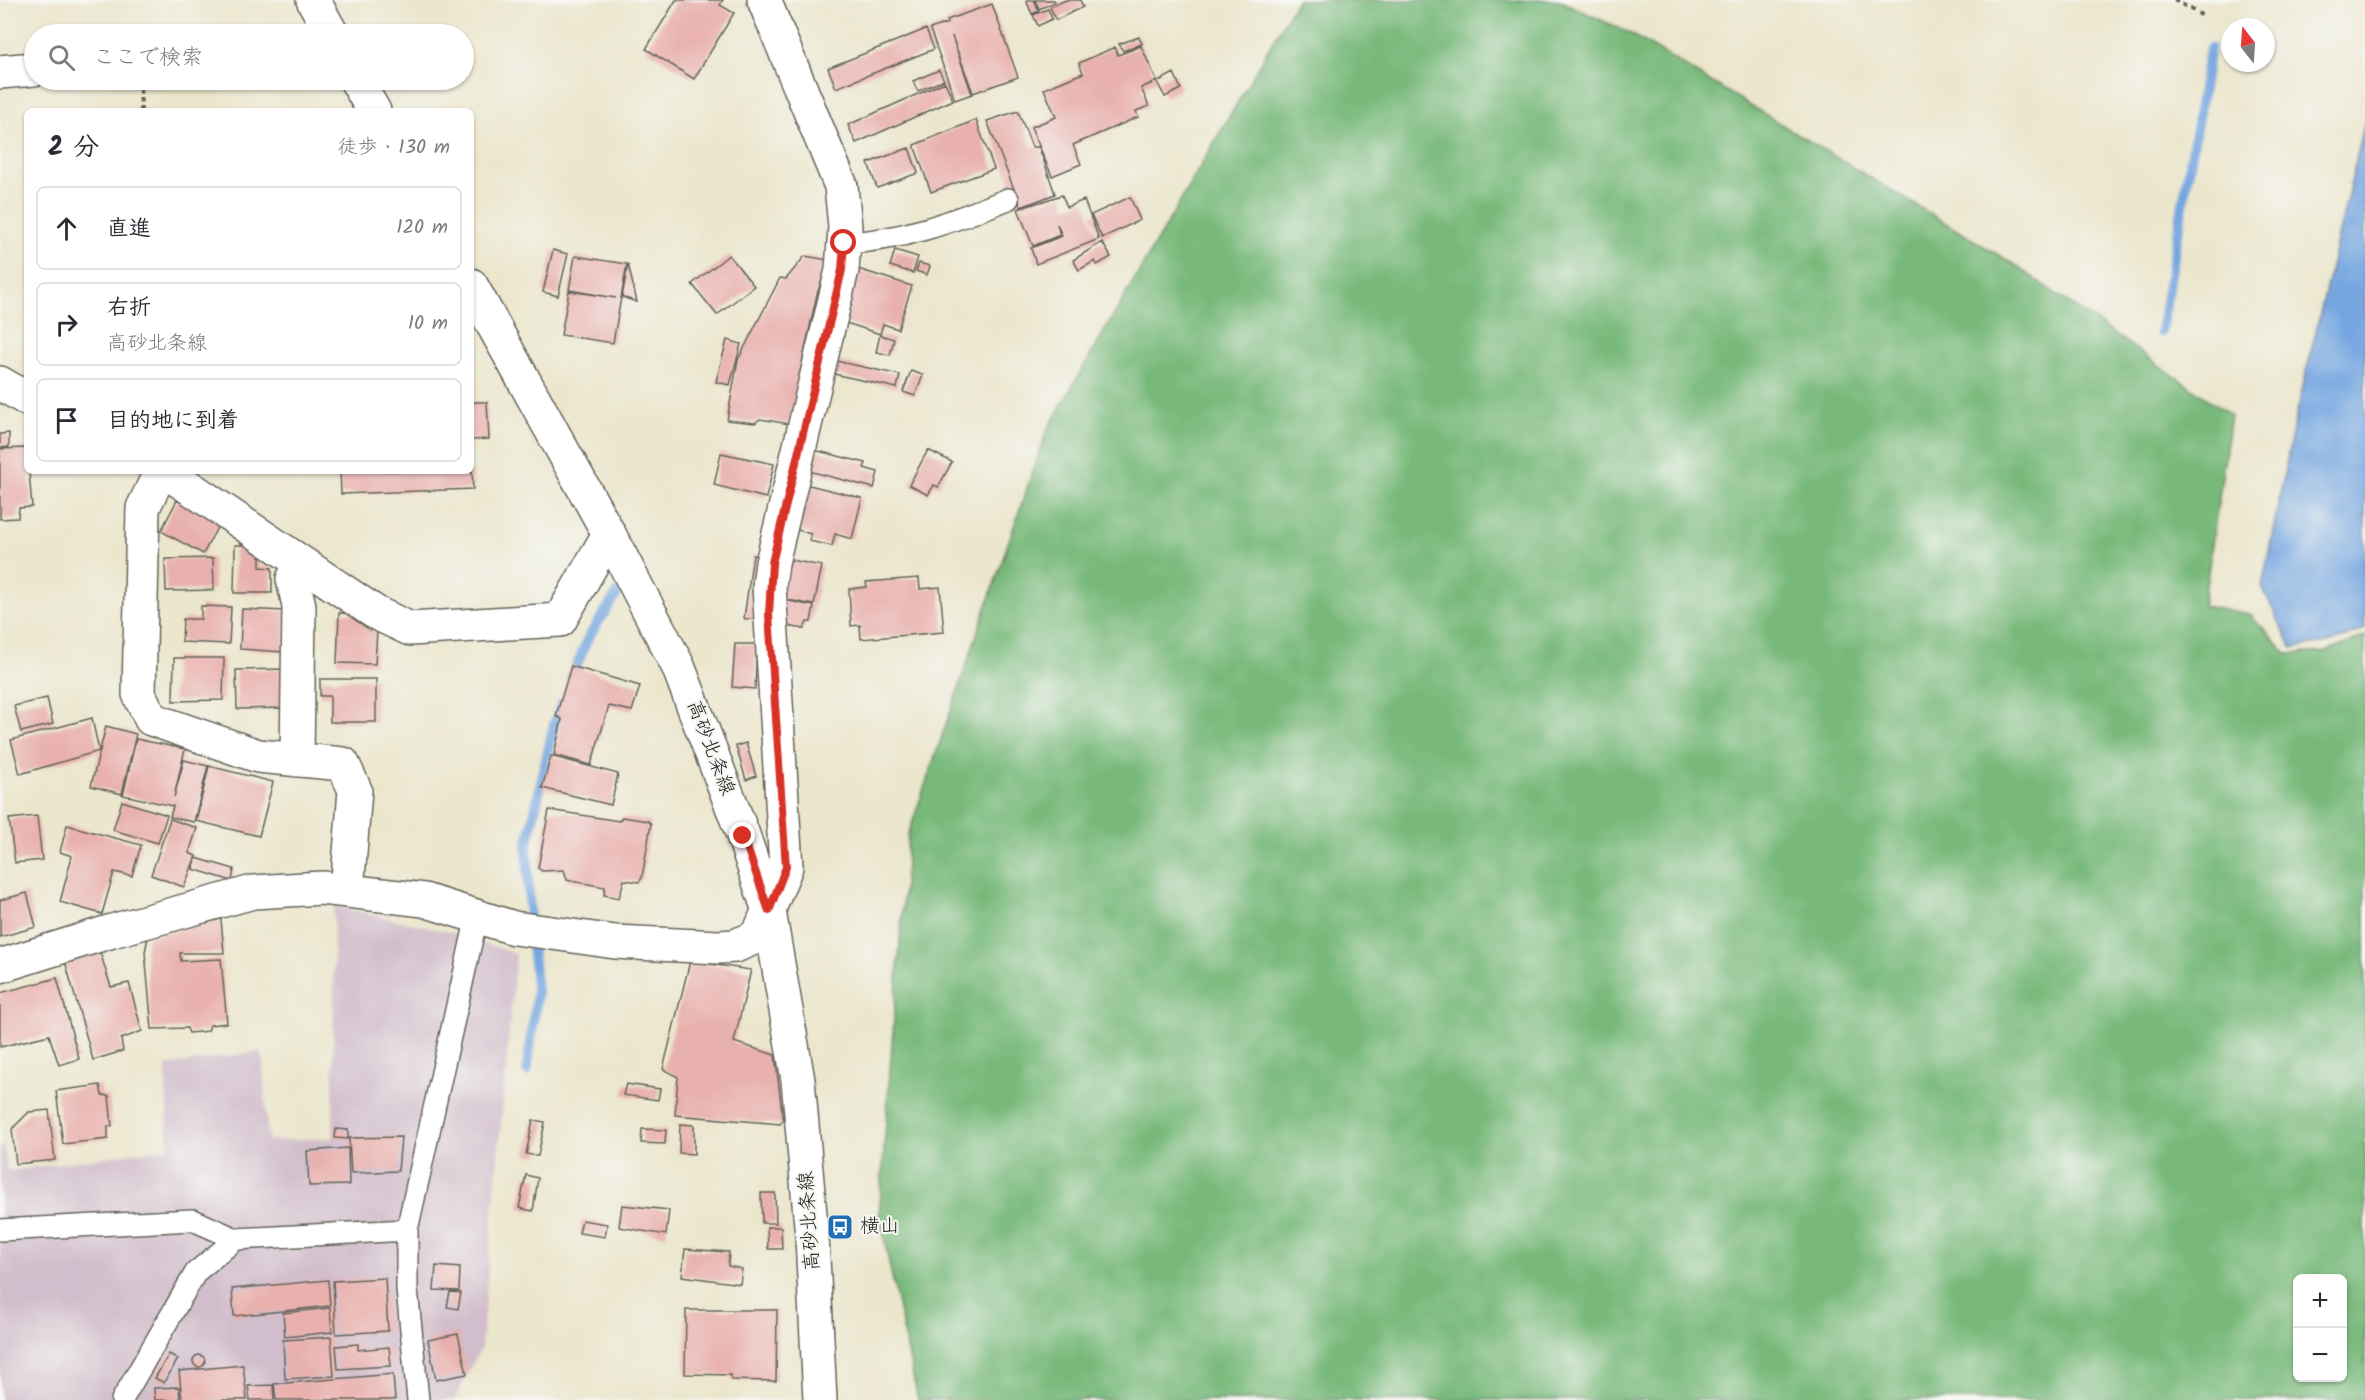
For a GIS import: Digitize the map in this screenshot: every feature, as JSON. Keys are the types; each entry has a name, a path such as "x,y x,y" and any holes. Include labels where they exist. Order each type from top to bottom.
{"street":[{"path":"313,0 326,24"},
{"path":"0,966 112,931 253,892 322,888 424,900 530,930 615,942 735,946 754,938 769,911 786,867 769,614 772,563 842,270 844,243 841,186 797,85 764,0"},
{"path":"0,72 24,70"},
{"path":"362,90 372,108"},
{"name":"高砂北条線","path":"474,290 609,534 678,666 740,825 769,911 798,1080 812,1237 820,1400"},
{"path":"0,383 24,397"},
{"path":"161,474 143,508 139,694 151,718 258,756 343,764 355,789 347,891"},
{"path":"168,474 376,613 410,629 560,620 609,534"},
{"path":"293,579 299,606 297,760"}],"lane":[{"path":"844,243 878,242 939,226 1008,200"},
{"path":"418,1400 407,1289 407,1230 477,916"},
{"path":"0,1230 193,1220 236,1239 407,1230"},
{"path":"122,1400 196,1272 236,1239"}],"path":[{"path":"2175,0 2203,16"},
{"path":"140,90 141,108"}],"shaded area":[{"path":"334,906 453,933 516,954 481,1348 454,1400 0,1400 0,1148 3,1145 8,1171 168,1148 166,1066 262,1051 268,1141 333,1138"}],"green space":[{"path":"1297,0 1559,0 1633,35 2007,260 2231,415 2203,606 2250,614 2287,654 2326,652 2365,636 2365,1400 918,1400 879,1215 908,835 1047,430"}],"water":[{"path":"2365,122 2365,629 2333,642 2292,648 2262,587 2293,429"}],"building":[{"path":"676,0 723,0 720,5 734,13 694,79 646,49"},
{"path":"1026,0 1034,0 1039,11 1032,14"},
{"path":"1035,0 1054,0 1055,2 1039,9"},
{"path":"1066,0 1080,0 1083,7 1056,20 1050,7"},
{"path":"992,4 1018,77 973,93 952,36 972,94 955,100 930,29 948,23 947,20"},
{"path":"1048,9 1052,19 1038,26 1033,15"},
{"path":"926,29 934,49 836,88 828,68"},
{"path":"1139,37 1142,44 1123,51 1119,44"},
{"path":"1141,46 1157,81 1141,88 1149,106 1136,111 1138,117 1073,145 1081,164 1052,176 1031,127 1056,117 1044,89 1083,73 1079,63 1115,47 1118,55"},
{"path":"939,70 944,80 918,91 913,81"},
{"path":"1174,73 1181,89 1165,97 1157,82"},
{"path":"945,82 953,100 856,143 848,125"},
{"path":"1018,111 1032,147 1039,147 1055,194 1021,207 987,121"},
{"path":"976,120 994,169 931,192 914,145"},
{"path":"909,148 918,173 877,188 868,163"},
{"path":"1062,195 1067,207 1084,200 1099,239 1036,264 1031,248 1062,236 1057,224 1060,235 1033,246 1018,209"},
{"path":"1130,197 1140,220 1102,238 1091,215"},
{"path":"1102,242 1111,257 1097,265 1095,261 1079,270 1073,260"},
{"path":"553,250 568,254 558,296 543,292"},
{"path":"895,250 918,257 913,273 890,266"},
{"path":"729,255 754,286 717,315 692,284"},
{"path":"575,256 627,264 613,343 561,335 569,291 616,298 569,290"},
{"path":"805,256 829,260 817,294 789,424 760,419 755,423 727,420 738,360 780,278 786,279"},
{"path":"919,263 930,266 927,275 916,271"},
{"path":"628,264 637,302 622,297"},
{"path":"855,268 912,286 898,329 883,324 880,334 846,323"},
{"path":"880,335 894,339 890,355 876,352"},
{"path":"727,340 741,344 730,385 716,382"},
{"path":"832,360 900,375 897,388 829,373"},
{"path":"911,371 923,375 915,396 903,392"},
{"path":"474,402 487,402 489,439 474,440"},
{"path":"9,433 9,447 0,448 0,434"},
{"path":"24,448 24,474 29,474 32,507 19,508 18,518 0,519 0,449"},
{"path":"810,449 866,463 864,468 878,472 874,488 805,470"},
{"path":"928,450 952,462 938,487 934,485 928,495 909,485"},
{"path":"721,453 774,464 766,498 714,485"},
{"path":"340,474 472,474 473,489 341,494"},
{"path":"805,484 862,498 852,539 835,534 832,546 809,541 811,534 794,529"},
{"path":"177,500 220,522 203,554 161,531"},
{"path":"235,545 260,545 260,567 272,568 272,593 234,593"},
{"path":"753,555 761,556 756,619 746,619 744,618"},
{"path":"213,558 214,590 166,591 165,559"},
{"path":"786,559 822,566 814,605 778,598"},
{"path":"919,578 920,589 940,587 944,632 861,639 860,625 851,626 849,589 867,587 866,582"},
{"path":"779,599 814,606 811,622 807,622 804,629 782,625"},
{"path":"201,606 231,607 229,644 182,642 183,619 201,619"},
{"path":"242,609 286,611 284,652 240,649"},
{"path":"339,613 371,614 370,630 377,630 375,664 337,663"},
{"path":"735,644 757,644 755,689 732,687"},
{"path":"174,658 224,658 223,700 173,701"},
{"path":"571,666 640,686 632,711 609,706 591,765 554,755 562,719 556,716"},
{"path":"288,669 289,708 237,709 236,670"},
{"path":"320,679 376,679 376,722 330,722 330,696 320,696"},
{"path":"47,698 53,724 21,732 14,706"},
{"path":"92,718 99,751 20,774 11,740"},
{"path":"106,726 136,734 122,794 91,786"},
{"path":"136,739 185,749 174,797 184,760 208,766 194,822 170,817 173,806 123,795"},
{"path":"746,743 756,776 746,780 736,746"},
{"path":"551,756 618,774 611,805 542,788"},
{"path":"209,766 273,782 259,836 196,821"},
{"path":"122,801 167,815 158,843 113,830"},
{"path":"549,810 619,821 622,817 648,821 651,824 642,878 639,882 624,880 619,898 604,895 605,887 567,880 564,870 542,871 538,868"},
{"path":"37,816 42,860 15,863 9,819"},
{"path":"170,819 197,828 189,853 196,856 184,887 151,875"},
{"path":"67,825 141,845 132,876 114,872 102,914 60,902 72,856 60,852"},
{"path":"196,858 234,869 232,881 193,869"},
{"path":"27,893 36,927 0,937 0,900"},
{"path":"221,919 224,953 180,953 181,961 221,959 227,1023 210,1025 208,1031 189,1033 187,1028 152,1029 145,952 148,937"},
{"path":"100,952 111,987 129,983 142,1031 121,1039 123,1051 93,1060 65,961"},
{"path":"690,961 751,970 734,1042 775,1055 783,1120 780,1124 675,1115 678,1077 663,1069"},
{"path":"57,978 79,1059 59,1065 49,1035 0,1047 0,993"},
{"path":"626,1084 660,1089 658,1100 623,1095"},
{"path":"100,1085 102,1095 109,1096 112,1126 108,1126 108,1139 63,1144 56,1091"},
{"path":"49,1110 55,1160 16,1164 12,1129 29,1112"},
{"path":"533,1120 545,1122 538,1156 526,1154"},
{"path":"680,1124 694,1125 694,1154 679,1153"},
{"path":"336,1129 348,1130 348,1139 335,1138"},
{"path":"642,1129 666,1130 665,1144 641,1143"},
{"path":"401,1137 398,1171 351,1173 349,1138"},
{"path":"348,1148 349,1185 309,1186 307,1151"},
{"path":"526,1175 538,1178 533,1211 519,1208"},
{"path":"761,1193 775,1193 776,1223 762,1223"},
{"path":"622,1205 669,1210 666,1235 619,1227"},
{"path":"582,1220 607,1224 605,1237 579,1233"},
{"path":"767,1227 781,1227 782,1249 768,1249"},
{"path":"685,1249 729,1252 728,1266 742,1269 740,1284 682,1276"},
{"path":"436,1266 460,1268 459,1291 434,1290"},
{"path":"385,1278 388,1331 336,1334 333,1281"},
{"path":"328,1280 330,1306 234,1316 232,1289"},
{"path":"450,1292 461,1293 458,1309 447,1307"},
{"path":"330,1308 332,1332 285,1337 283,1313"},
{"path":"686,1310 777,1310 776,1381 731,1380 731,1375 685,1374"},
{"path":"458,1334 467,1374 436,1380 428,1340"},
{"path":"331,1337 334,1376 285,1379 283,1340"},
{"path":"358,1344 358,1350 389,1347 391,1366 338,1369 336,1346"},
{"path":"169,1354 178,1359 164,1383 155,1378"},
{"path":"201,1355 205,1361 201,1367 197,1367 193,1359"},
{"path":"243,1365 247,1400 182,1400 179,1371"},
{"path":"393,1374 395,1400 276,1400 274,1384"},
{"path":"273,1385 274,1400 250,1400 248,1386"},
{"path":"179,1387 180,1400 155,1400 154,1388"}],"waterway":[{"path":"2161,332 2210,48"},
{"path":"571,680 588,638 619,591"},
{"path":"527,1071 537,993 530,925 527,847 554,724 562,703"}],"place":[{"name":"横山","path":"840,1227"}],"route":[{"path":"743,836 769,911 786,867 769,586 772,563 842,270 844,243"}]}
